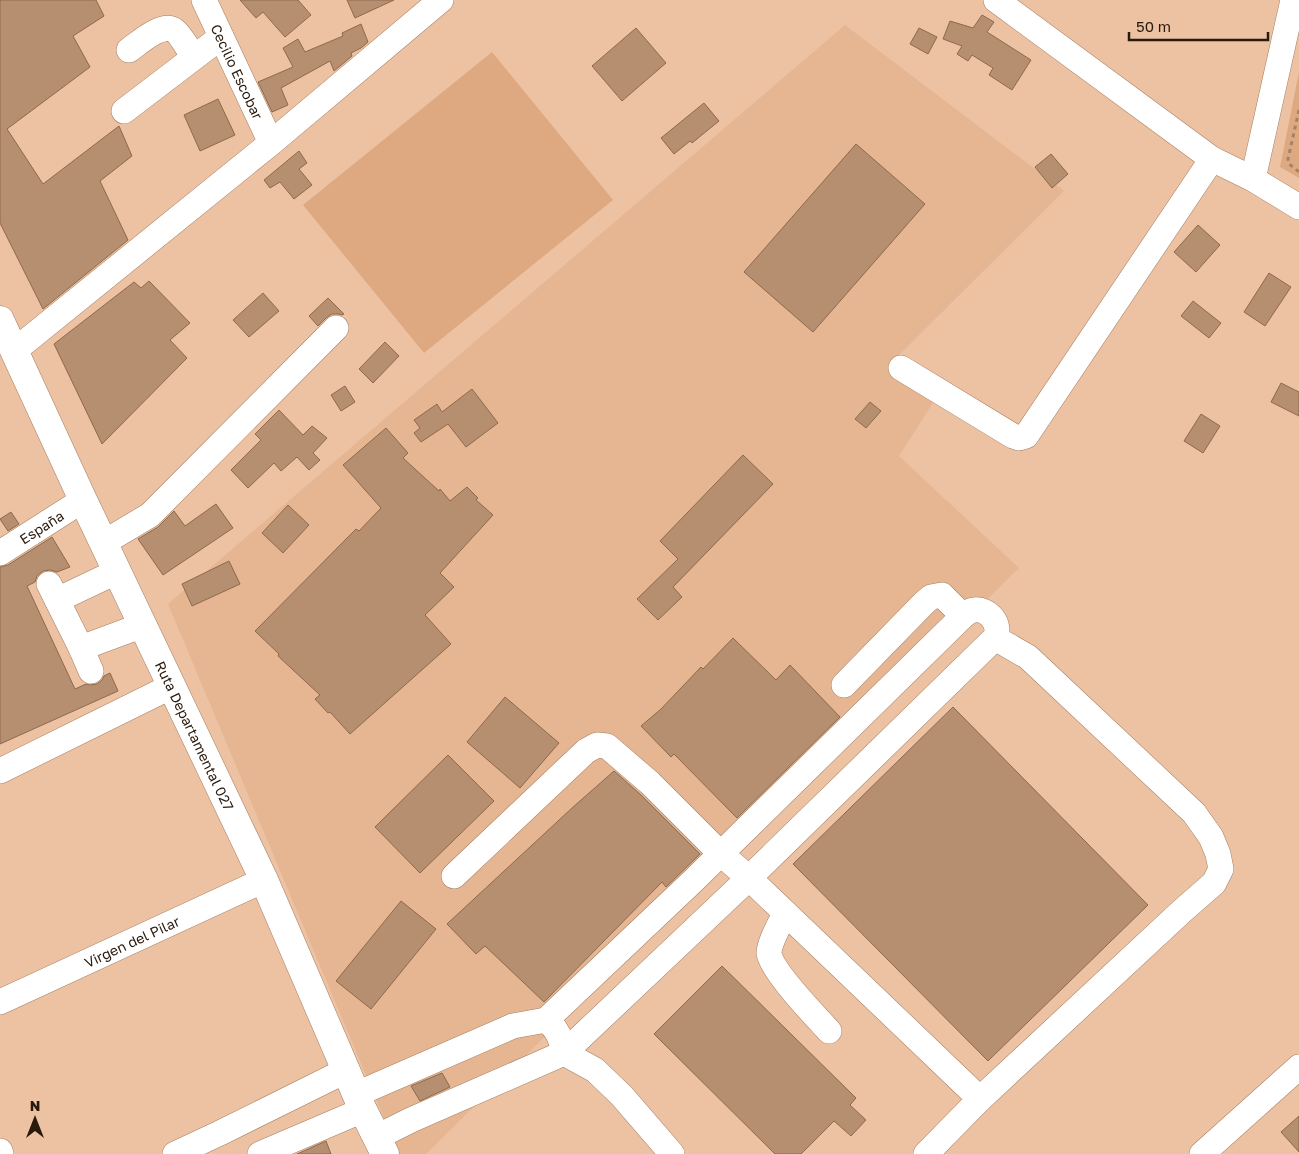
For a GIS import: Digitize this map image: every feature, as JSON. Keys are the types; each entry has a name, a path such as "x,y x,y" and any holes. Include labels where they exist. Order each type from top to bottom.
{"main road":[{"name":"Ruta Departamental 027","path":"0,320 103,543 264,880 381,1146"}],"street":[{"name":"Cecilio Escobar","path":"204,0 271,143"},
{"path":"14,351 271,143 441,0"},
{"path":"996,0 1212,159 1299,207"},
{"path":"1253,180 1293,0"},
{"path":"129,50 158,30 168,28 175,30 194,57"},
{"path":"124,110 221,37"},
{"path":"900,368 1013,436 1019,438 1026,436 1212,159"},
{"path":"103,543 150,515 336,328"},
{"name":"España","path":"0,553 83,500"},
{"path":"90,671 81,648 53,592 118,571"},
{"path":"844,684 931,596 942,595 964,616"},
{"path":"175,1154 224,1144 513,1026 546,1020 721,854 964,616 973,610 983,610 989,614 997,626 998,632 995,638 749,878 564,1053 411,1120 381,1146"},
{"path":"81,648 143,624"},
{"path":"926,1154 980,1099 1214,883 1221,869 1218,854 1211,837 1194,813 1028,658 995,638"},
{"path":"0,771 172,686"},
{"path":"454,876 586,751 597,745 607,746 650,783 721,854 749,878 980,1099"},
{"name":"Virgen del Pilar","path":"0,1002 264,880"},
{"path":"785,913 773,938 769,954 778,973 829,1031"},
{"path":"546,1020 558,1031 564,1053 595,1070 622,1096 672,1154"},
{"path":"1202,1154 1299,1068"},
{"path":"260,1154 356,1091"}],"path":[{"path":"1299,110 1288,159 1290,164 1299,172"}],"shaded area":[{"path":"845,25 1064,191 887,367 938,395 899,456 1019,568 426,1154 399,1154 168,604"},
{"path":"492,52 613,200 424,353 303,205"},
{"path":"1299,72 1299,178 1280,167"}],"building":[{"path":"0,0 96,0 104,16 73,36 90,67 7,129 43,184 119,126 132,156 100,181 128,240 43,309 0,223"},
{"path":"240,0 298,0 311,15 285,37 263,12 256,18"},
{"path":"347,0 394,0 355,18"},
{"path":"982,15 994,22 987,32 1031,60 1012,90 989,75 993,68 972,55 968,61 957,54 962,46 943,39 950,21 973,28"},
{"path":"361,24 368,42 351,53 352,56 334,71 330,61 281,88 288,105 272,112 258,82 293,67 283,48 298,39 305,52 343,36 342,33"},
{"path":"636,28 666,63 622,101 592,66"},
{"path":"919,28 937,37 928,54 910,44"},
{"path":"218,99 235,135 200,151 184,115"},
{"path":"704,103 719,121 692,143 690,141 674,154 661,138"},
{"path":"856,144 925,204 813,332 744,272"},
{"path":"299,151 307,163 299,169 312,185 294,199 280,182 270,188 264,180"},
{"path":"1051,154 1068,174 1052,188 1035,167"},
{"path":"1198,225 1220,245 1196,272 1174,252"},
{"path":"1269,273 1291,287 1265,326 1244,312"},
{"path":"149,281 190,323 170,340 187,358 102,444 54,344 134,282 141,288"},
{"path":"263,293 279,311 249,337 233,320"},
{"path":"328,298 344,314 332,314 318,326 309,316"},
{"path":"1193,301 1221,323 1209,338 1181,316"},
{"path":"385,342 399,356 373,383 359,369"},
{"path":"1281,383 1299,392 1299,416 1271,402"},
{"path":"345,386 355,402 341,411 331,395"},
{"path":"472,389 498,423 466,447 448,424 421,442 414,433 420,428 414,420 437,404 442,412"},
{"path":"870,402 881,411 866,428 855,419"},
{"path":"279,410 303,435 312,426 327,438 313,453 320,460 309,470 297,457 281,471 274,463 248,488 231,470 261,440 255,434"},
{"path":"1201,414 1220,426 1203,453 1184,441"},
{"path":"386,428 408,453 403,458 439,491 440,489 450,501 467,487 478,498 476,500 493,515 440,573 454,587 425,615 451,644 350,734 315,699 320,695 278,656 279,654 255,631 356,529 359,531 381,508 343,465"},
{"path":"743,455 773,484 673,587 682,597 658,620 637,599 678,559 660,541"},
{"path":"216,504 233,528 163,575 138,539 158,527 174,511 185,526"},
{"path":"288,505 309,525 283,553 262,533"},
{"path":"11,512 19,524 8,531 0,519"},
{"path":"52,537 70,567 57,572 43,571 37,576 35,582 27,586 75,689 86,684 97,684 104,676 110,673 118,691 0,744 0,567 8,565"},
{"path":"229,561 240,584 192,606 182,584"},
{"path":"733,638 776,680 790,665 840,717 737,818 674,754 671,757 641,726 661,709 701,667 703,669"},
{"path":"505,697 559,743 520,788 467,742"},
{"path":"953,707 1148,905 988,1061 793,864"},
{"path":"448,755 494,801 420,873 375,827"},
{"path":"614,771 640,794 700,854 666,887 662,882 544,1002 485,946 476,954 447,924"},
{"path":"401,901 436,929 371,1009 336,981"},
{"path":"722,966 856,1098 850,1105 866,1120 851,1136 834,1121 801,1154 775,1154 654,1034"},
{"path":"442,1073 450,1087 420,1101 411,1086"},
{"path":"1299,1116 1299,1152 1281,1132"},
{"path":"326,1141 331,1154 297,1154"}]}
